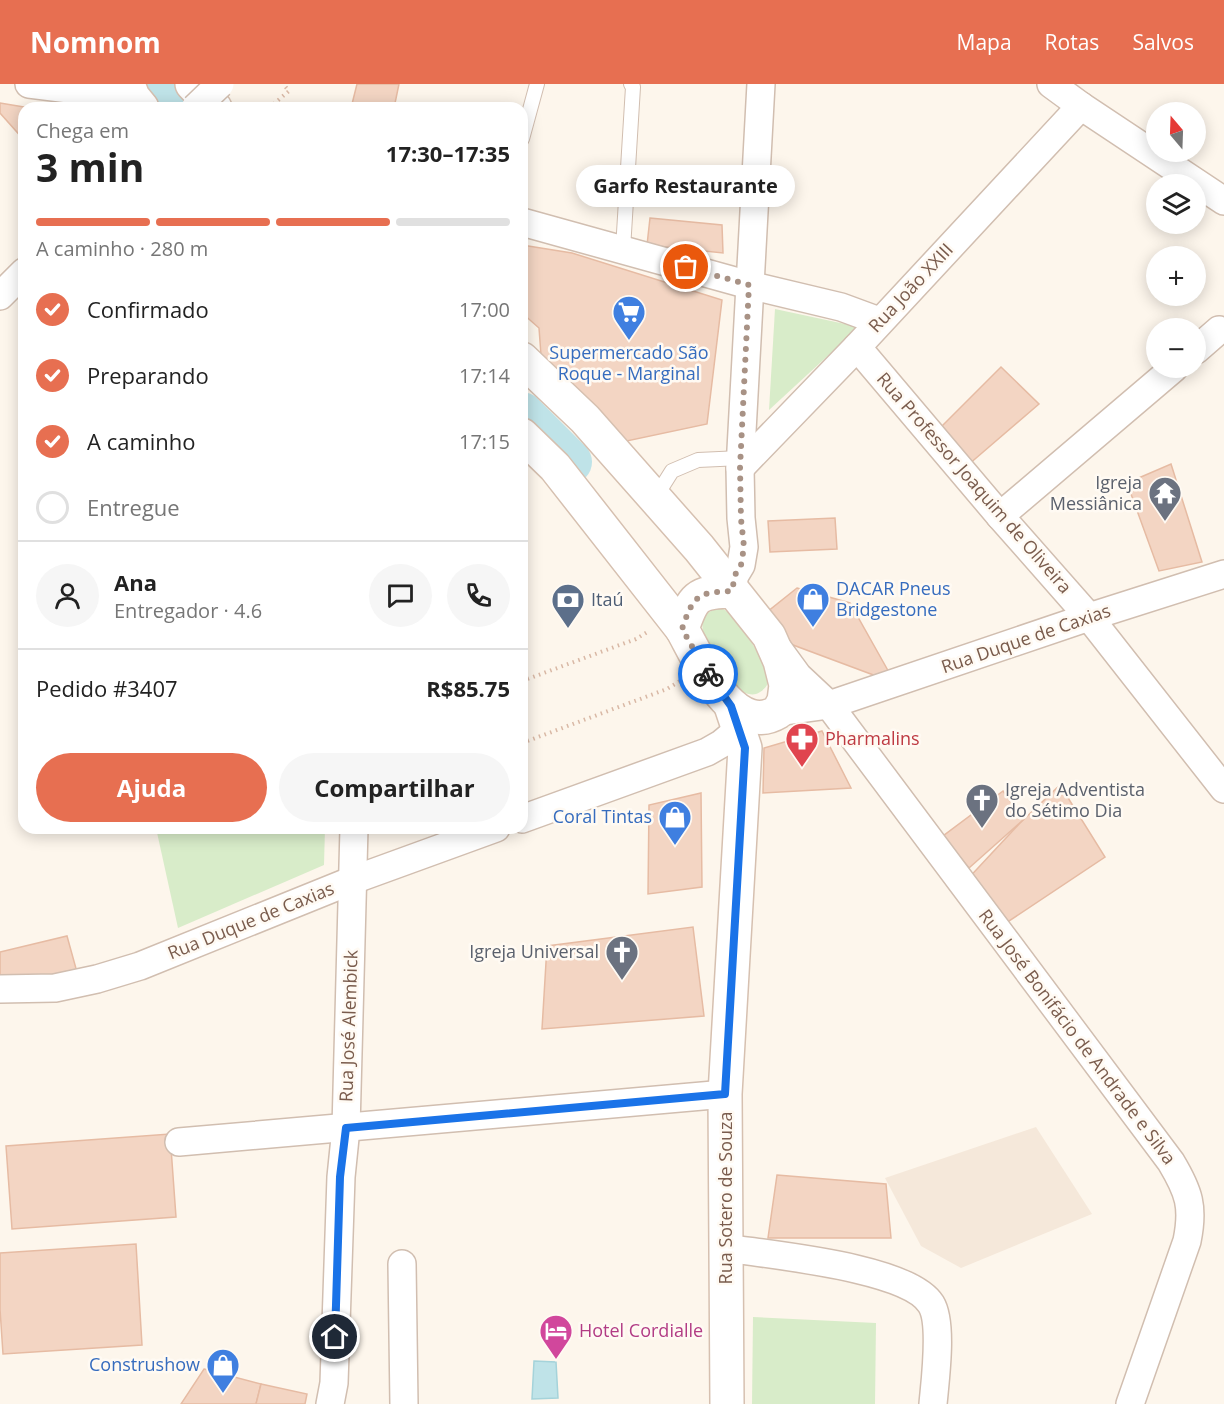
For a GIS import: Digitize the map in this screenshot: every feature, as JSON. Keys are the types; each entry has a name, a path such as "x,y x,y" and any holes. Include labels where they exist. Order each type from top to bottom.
{"main road":[{"path":"192,84 208,102"},
{"name":"Rua Sotero de Souza","path":"528,365 585,419 741,599 769,636 780,661 786,685 784,701 752,723 725,1094 727,1404"},
{"path":"528,441 555,466 677,623 703,665 752,723"},
{"path":"677,623 698,596 716,591 732,591"}],"street":[{"path":"29,84 135,96"},
{"path":"201,102 220,84"},
{"path":"732,591 735,575 741,565 744,547 740,463 761,84"},
{"path":"1052,84 1081,106 1224,201"},
{"name":"Rua João XXIII","path":"740,463 857,347 1081,106"},
{"path":"528,224 749,285 841,307 879,321"},
{"path":"0,296 18,278"},
{"path":"1206,341 1219,330"},
{"name":"Rua Professor Joaquim de Oliveira","path":"857,347 1089,617 1224,789"},
{"path":"1000,516 1162,378"},
{"name":"Rua Duque de Caxias","path":"528,817 707,752 752,723 829,705 1224,574"},
{"path":"769,636 798,676 829,705"},
{"name":"Rua José Bonifácio de Andrade e Silva","path":"829,705 1172,1162 1184,1183 1190,1200 1191,1221 1187,1241 1130,1404"},
{"name":"Rua José Alembick","path":"330,1404 334,1383 340,1177 346,1128 354,834"},
{"name":"Rua Duque de Caxias","path":"0,988 55,988 98,979 140,966 353,880 480,834"},
{"path":"179,1142 725,1094"},
{"path":"726,1248 816,1261 896,1279 918,1290 932,1305 938,1330 933,1404"},
{"path":"402,1264 404,1404"}],"lane":[{"path":"528,117 537,84"},
{"path":"623,249 633,87 631,84"},
{"path":"655,498 672,471 698,460 740,463"}],"path":[{"path":"276,102 289,91 283,84"},
{"path":"528,679 677,623"},
{"path":"528,741 667,689 703,665"}],"shaded area":[{"path":"1036,1127 1092,1214 961,1268 921,1246 885,1178"}],"green space":[{"path":"775,309 859,327 769,410"},
{"path":"721,608 742,629 763,663 768,683 756,694 743,692 738,688 705,638 702,628 704,618 715,609"},
{"path":"157,834 325,834 324,865 178,928"},
{"path":"753,1317 876,1323 875,1404 752,1404"}],"water":[{"path":"534,1361 556,1362 558,1398 532,1399"}],"building":[{"path":"357,84 399,84 395,102 352,102"},
{"path":"0,103 18,106 18,133 0,113"},
{"path":"650,218 722,225 723,253 647,245"},
{"name":"Supermercado São Roque - Marginal","path":"528,246 572,253 722,300 707,424 622,442 541,355 539,328 528,318"},
{"path":"1001,367 1039,404 968,465 938,430"},
{"name":"Igreja Messiânica","path":"1171,464 1202,562 1159,571 1127,483"},
{"path":"835,518 837,549 770,552 768,521"},
{"name":"DACAR Pneus Bridgestone","path":"797,588 850,603 895,683 769,636 757,620"},
{"name":"Pharmalins","path":"822,731 851,788 763,793 764,748"},
{"path":"1060,785 1105,857 997,929 963,884 1020,823"},
{"name":"Igreja Adventista do Sétimo Dia","path":"1003,791 1023,820 969,868 943,836"},
{"name":"Coral Tintas","path":"701,793 702,887 648,894 649,805"},
{"name":"Igreja Universal","path":"693,927 704,1016 542,1029 547,946"},
{"path":"67,936 80,983 0,987 0,952"},
{"path":"170,1134 176,1217 12,1229 6,1146"},
{"path":"777,1175 886,1184 891,1238 768,1238"},
{"path":"136,1244 142,1345 3,1354 0,1253"},
{"name":"Construshow","path":"204,1369 261,1384 256,1404 181,1404"},
{"path":"261,1384 307,1394 305,1404 256,1404"}],"waterway":[{"path":"155,84 166,102"},
{"path":"528,420 570,462"}],"way so far":[{"path":"686,267 749,285 740,468 744,547 741,565 735,575 732,591 716,591 698,596 689,606 682,629 708,674"}],"place":[{"name":"Garfo Restaurante","path":"686,267"},
{"name":"Supermercado São Roque - Marginal","path":"629,341"},
{"name":"Igreja Messiânica","path":"1165,522"},
{"name":"DACAR Pneus Bridgestone","path":"813,628"},
{"name":"Itaú","path":"568,629"},
{"name":"Pharmalins","path":"802,768"},
{"name":"Igreja Adventista do Sétimo Dia","path":"982,829"},
{"name":"Coral Tintas","path":"675,846"},
{"name":"Igreja Universal","path":"622,981"},
{"name":"Hotel Cordialle","path":"556,1360"},
{"name":"Construshow","path":"223,1394"}],"route":[{"path":"335,1337 340,1177 346,1128 725,1094 745,748 731,706 708,674"}]}
